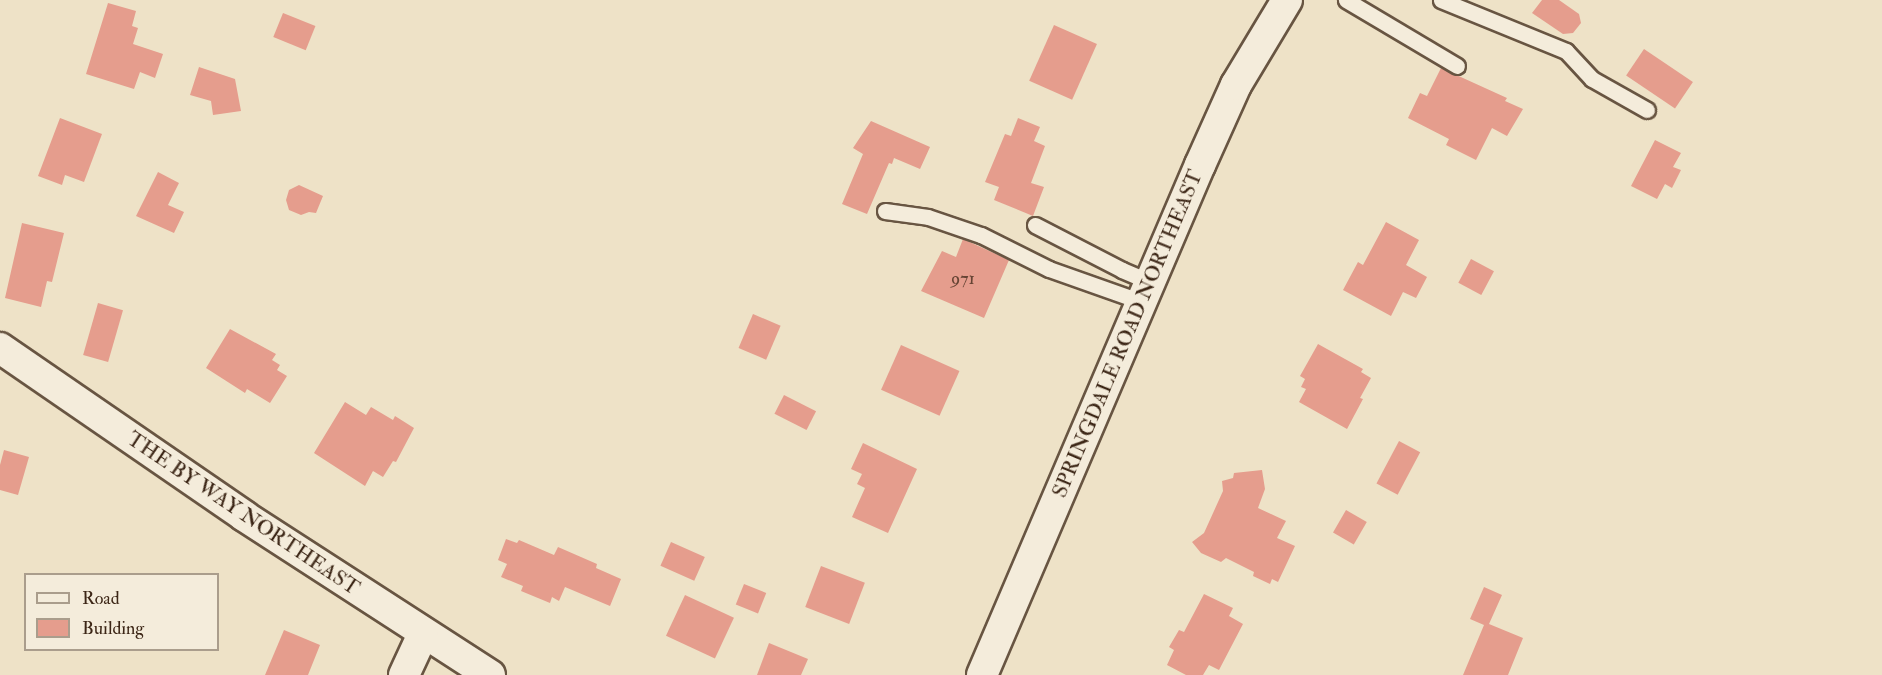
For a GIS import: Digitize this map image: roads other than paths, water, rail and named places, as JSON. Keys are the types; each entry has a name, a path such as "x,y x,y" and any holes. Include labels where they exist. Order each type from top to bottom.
{"street":[{"name":"SPRINGDALE ROAD NORTHEAST","path":"982,675 1236,85 1287,0"},
{"name":"THE BY WAY NORTHEAST","path":"0,348 142,448 423,634 490,675"},
{"path":"404,675 423,634"}],"lane":[{"path":"1346,0 1457,66"},
{"path":"1441,0 1566,51 1592,79 1647,110"},
{"path":"885,211 928,217 981,235 1049,269 1146,292"},
{"path":"1035,225 1146,292"}]}
